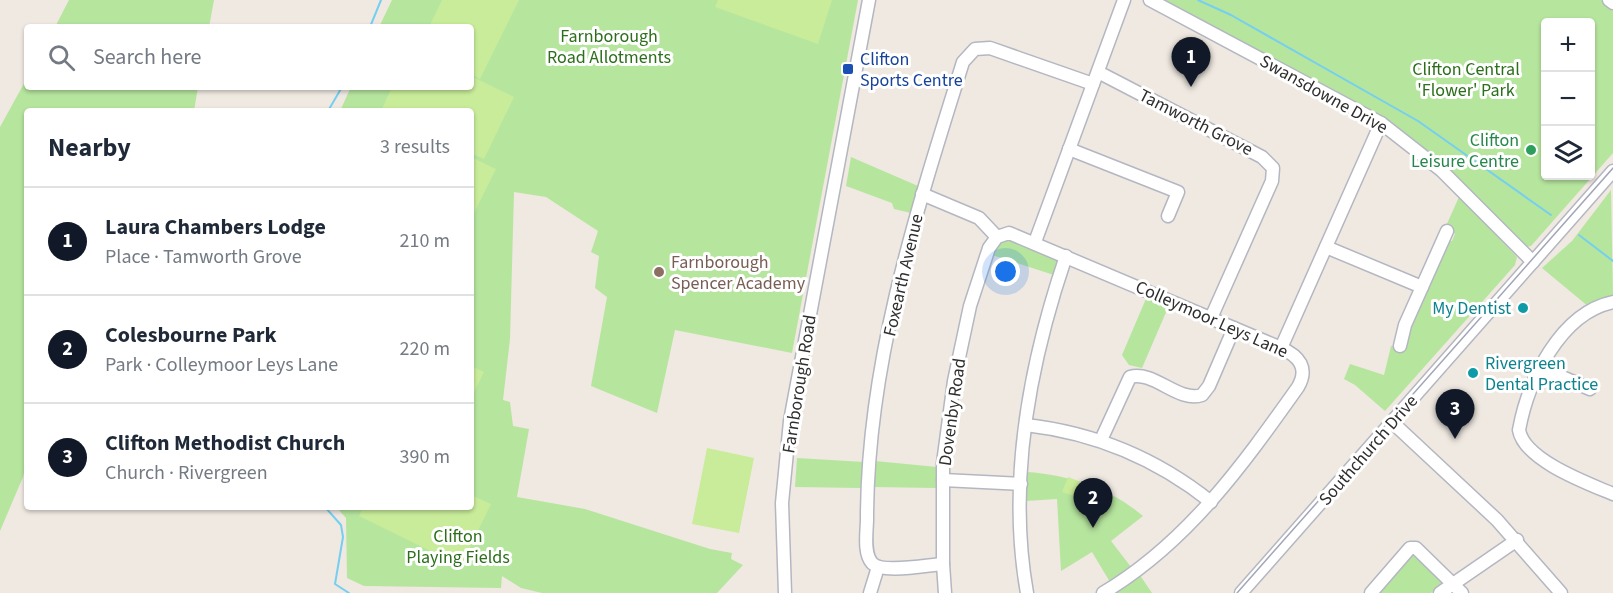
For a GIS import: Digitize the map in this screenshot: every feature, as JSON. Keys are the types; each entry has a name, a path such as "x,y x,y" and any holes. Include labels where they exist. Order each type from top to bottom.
{"street":[{"name":"Farnborough Road","path":"785,593 782,503 790,422 869,0"},
{"path":"1035,242 1124,0"},
{"name":"Swansdowne Drive","path":"1150,0 1381,123 1441,170 1533,262"},
{"path":"1610,0 1613,3"},
{"name":"Foxearth Avenue","path":"878,567 870,561 867,552 867,500 872,435 890,324 922,194 963,62 971,51 980,47 990,48 1093,84"},
{"name":"Tamworth Grove","path":"1098,72 1262,156 1273,168 1272,181 1211,318"},
{"path":"1281,348 1381,123"},
{"path":"1069,150 1178,192 1168,216"},
{"name":"Southchurch Drive","path":"1241,593 1613,171"},
{"path":"922,194 979,218 997,237"},
{"name":"Colleymoor Leys Lane","path":"997,237 1012,233 1035,242 1281,348 1298,358 1303,368 1302,379 1247,458 1211,502 1163,549 1102,593"},
{"path":"1400,346 1405,325 1449,234"},
{"name":"Dovenby Road","path":"945,593 943,480 948,417 964,334 989,248 997,237"},
{"path":"1326,248 1422,287"},
{"path":"1027,593 1021,484 1026,425 1038,350 1066,256"},
{"path":"1613,302 1592,309 1558,337 1541,368 1520,420 1520,438 1535,454 1564,471 1613,494"},
{"path":"1101,440 1130,377 1142,376 1190,396 1202,395 1209,386 1234,328"},
{"path":"1541,368 1585,384"},
{"path":"1393,423 1517,540 1561,593"},
{"path":"1026,425 1065,430 1101,440 1150,461 1211,502"},
{"path":"943,480 1021,484"},
{"path":"1440,593 1458,588 1517,540"},
{"path":"1371,593 1410,548 1416,548 1458,588"},
{"path":"870,593 878,567 884,569 943,564"}],"green space":[{"path":"69,0 214,0 210,24 57,24"},
{"path":"392,0 858,0 792,353 675,330 657,413 591,386 607,297 595,288 599,256 591,252 598,231 546,197 514,192 510,339 503,400 510,402 513,426 529,429 517,497 585,509 710,549 732,553 731,559 743,565 717,593 542,593 521,588 502,576 501,588 364,586 347,578 346,518 339,510 474,510 474,108 341,108 350,90 474,90 474,24 380,24"},
{"path":"442,0 519,0 480,79 474,76 474,24 430,24"},
{"path":"718,0 832,0 818,44 715,7"},
{"name":"Clifton Central 'Flower' Park","path":"1161,0 1601,0 1613,11 1613,153 1595,173 1595,18 1541,18 1541,180 1589,180 1531,246 1523,248 1440,164 1385,119"},
{"path":"474,77 514,97 484,159 474,154 474,108 382,108 391,90 474,90"},
{"path":"24,83 24,90 198,90 194,108 24,108 24,473 0,531 0,127"},
{"path":"851,157 918,186 911,213 894,209 892,203 846,186"},
{"path":"474,158 496,169 474,213"},
{"path":"1611,190 1613,298 1589,307 1542,268 1572,241"},
{"path":"1459,197 1517,257 1515,265 1385,411 1355,385 1344,379 1350,364 1384,375 1391,346 1406,348 1408,340 1405,337 1447,240 1452,241 1455,234 1446,226"},
{"path":"1008,238 1059,261 1054,275 992,255 999,243"},
{"path":"1148,294 1170,303 1142,368 1129,365 1122,355"},
{"path":"474,367 484,372 474,392"},
{"path":"707,448 754,458 739,533 692,524"},
{"path":"797,458 864,462 861,488 795,487"},
{"path":"875,461 937,467 936,488 873,487"},
{"path":"1027,472 1058,476 1088,485 1117,498 1143,516 1111,541 1131,567 1110,582 1092,552 1061,571 1057,499 1026,501"},
{"path":"1068,477 1091,486 1086,500 1062,492"},
{"name":"Clifton Playing Fields","path":"474,496 491,504 461,566 359,516 362,510 474,510"},
{"path":"1414,550 1445,581 1431,593 1378,593"},
{"path":"1139,574 1152,593 1117,593 1115,591"}],"waterway":[{"path":"371,24 381,0"},
{"path":"1198,0 1231,15 1418,121 1551,215"},
{"path":"330,108 340,90"},
{"path":"1579,235 1613,261"},
{"path":"328,510 341,525 343,537 335,584 349,593"}],"tram line":[{"path":"1237,593 1613,168"}],"place":[{"name":"Clifton Sports Centre","path":"848,69"},
{"name":"Laura Chambers Lodge","path":"1191,87"},
{"name":"Clifton Leisure Centre","path":"1531,150"},
{"name":"Farnborough Spencer Academy","path":"659,272"},
{"name":"My Dentist","path":"1523,308"},
{"name":"Rivergreen Dental Practice","path":"1473,373"},
{"name":"Clifton Methodist Church","path":"1455,439"},
{"name":"Colesbourne Park","path":"1093,528"}],"park label":[{"name":"Farnborough Road Allotments","path":"609,46"}]}
